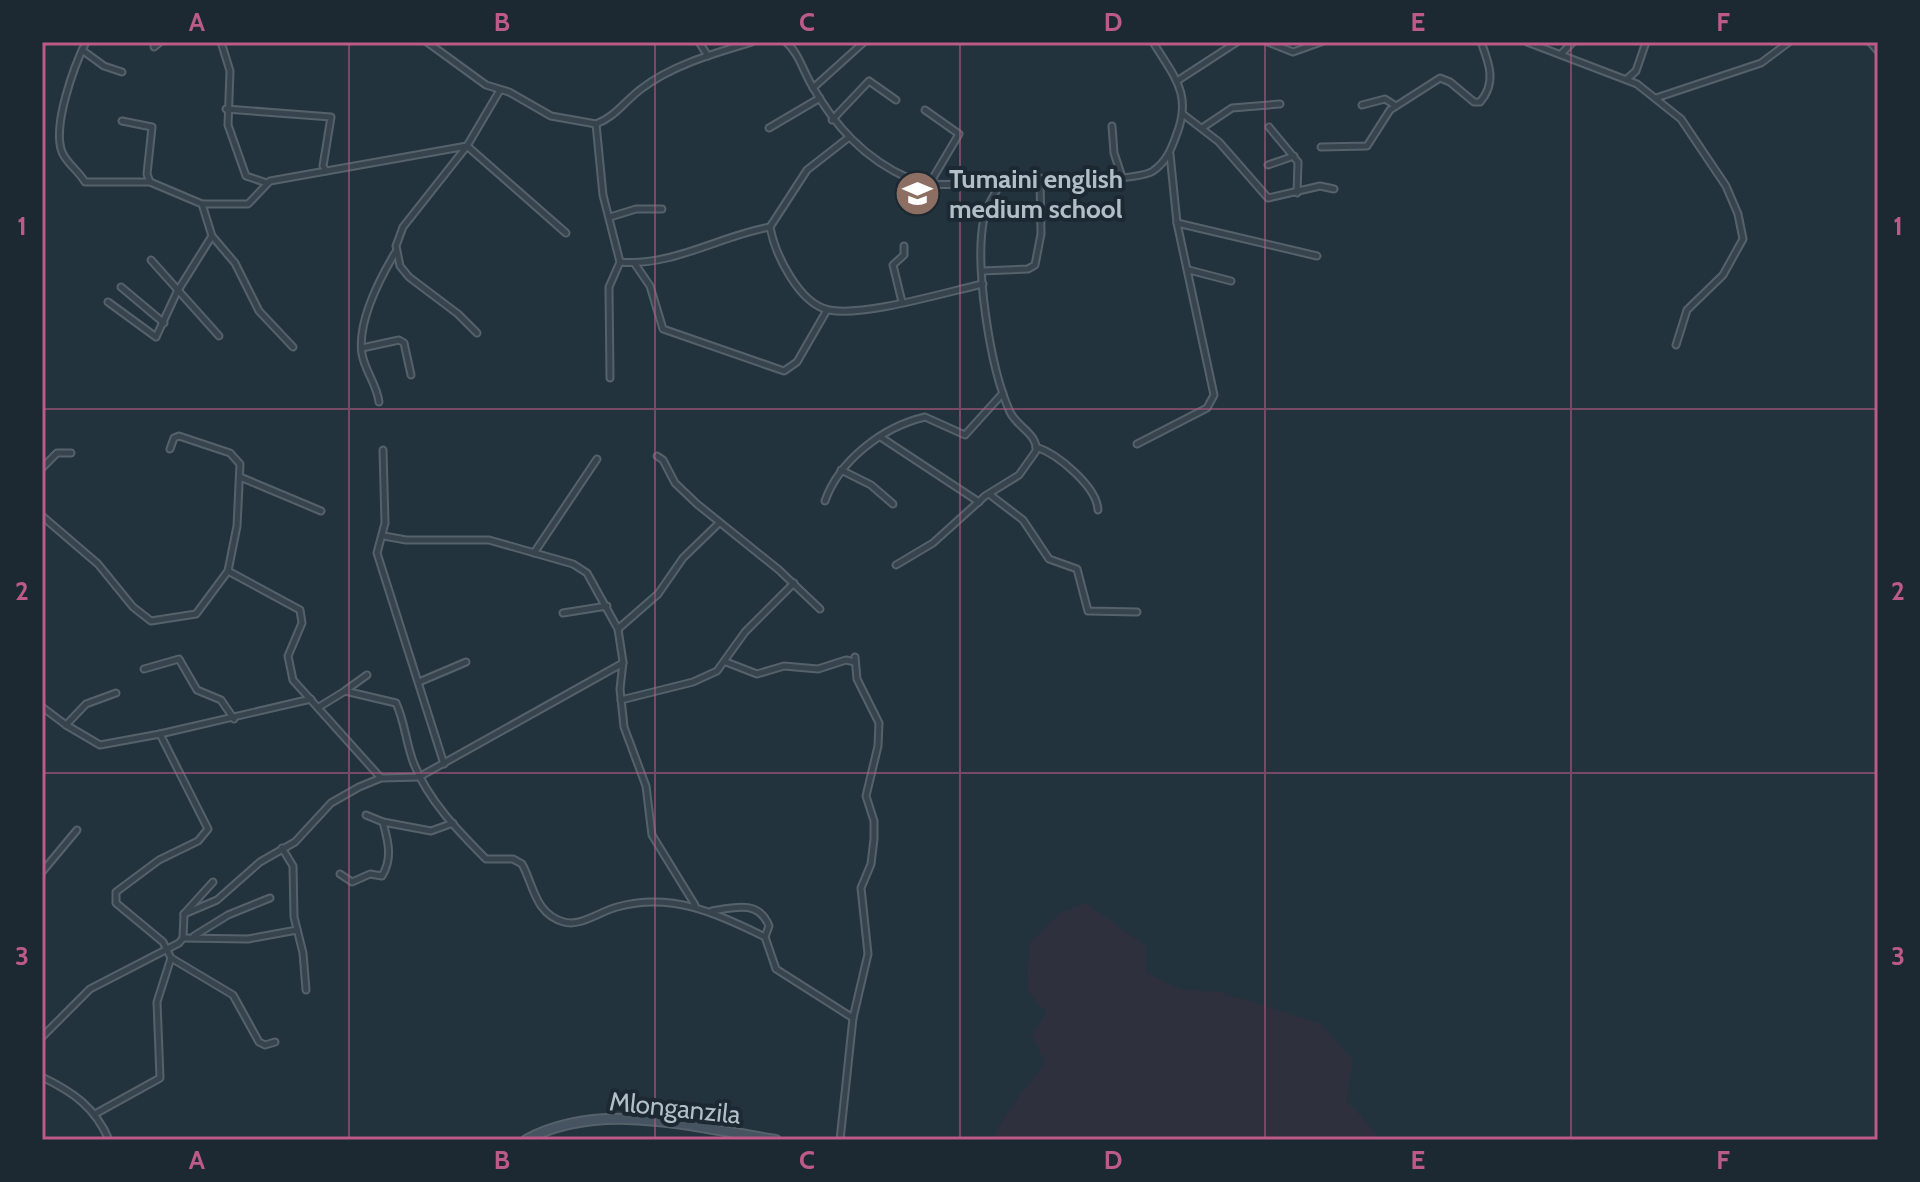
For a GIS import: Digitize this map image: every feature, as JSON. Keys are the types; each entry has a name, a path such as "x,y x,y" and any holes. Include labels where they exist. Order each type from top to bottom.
{"street":[{"path":"86,42 69,77 59,135 67,162 85,182 150,182 202,204 248,204 267,183"},
{"path":"154,47 160,42"},
{"path":"221,42 230,71 226,109 246,176 267,183 467,146"},
{"path":"427,42 476,80 551,116 596,124 611,116 651,83 708,56 752,42"},
{"path":"699,42 708,56"},
{"path":"788,42 832,120 848,138 905,176 930,183 1122,177 1153,171 1170,152 1184,115 1177,81 1153,42"},
{"path":"813,88 864,42"},
{"path":"1177,81 1237,42"},
{"path":"1268,42 1293,52 1321,42"},
{"path":"1321,147 1367,146 1382,120 1440,78 1450,82 1474,102 1480,102 1488,90 1491,75 1481,42"},
{"path":"1527,42 1628,78 1681,119 1726,186 1743,232 1728,269 1687,310 1676,345"},
{"path":"1561,54 1573,42"},
{"path":"1628,78 1636,71 1646,42"},
{"path":"1655,98 1761,63 1789,42"},
{"path":"1870,42 1878,51"},
{"path":"82,50 104,66 122,72"},
{"path":"832,120 869,81 896,100"},
{"path":"379,402 362,348 367,316 396,252 403,227 467,146 500,90"},
{"path":"769,128 820,98"},
{"path":"1362,105 1385,99 1396,107"},
{"path":"1202,128 1232,108 1280,104"},
{"path":"226,109 331,117 323,166 326,171"},
{"path":"925,110 959,133 930,183"},
{"path":"1184,115 1202,128 1268,198 1320,186 1334,189"},
{"path":"122,121 152,127 147,174 150,182"},
{"path":"596,124 603,195 620,262 609,287 610,378"},
{"path":"1112,126 1122,177"},
{"path":"1269,127 1298,165 1297,193"},
{"path":"620,262 635,264 770,227 807,170 848,138"},
{"path":"467,146 566,233"},
{"path":"1137,444 1179,424 1212,402 1213,387 1177,223 1170,152"},
{"path":"1268,165 1294,156"},
{"path":"982,271 1028,269 1035,265 1041,234 1040,178"},
{"path":"896,565 933,543 989,494 1023,471 1036,447 1034,438 1013,418 1003,393 988,330 982,271 984,217 1003,179"},
{"path":"202,204 212,236 235,263 265,320 293,347"},
{"path":"610,217 636,209 662,209"},
{"path":"1177,223 1317,256"},
{"path":"770,227 788,270 810,300 827,310 902,302 983,284"},
{"path":"108,302 152,337 159,334 177,292 212,236"},
{"path":"902,302 893,265 904,255 904,246"},
{"path":"396,252 400,266 412,281 458,314 477,333"},
{"path":"151,260 219,336"},
{"path":"635,264 650,286 663,329 784,371 797,362 827,310"},
{"path":"1188,270 1231,281"},
{"path":"121,287 164,323"},
{"path":"362,348 399,340 404,343 411,375"},
{"path":"825,501 840,469 881,437 925,417 965,435 1003,393"},
{"path":"42,516 98,564 133,607 151,621 196,614 228,571 240,464 230,453 179,436 174,438 170,449"},
{"path":"881,437 979,502"},
{"path":"1036,447 1056,457 1092,489 1098,510"},
{"path":"383,450 384,536 377,553 444,764"},
{"path":"42,468 57,453 71,453"},
{"path":"657,456 663,460 675,483 794,583 820,609"},
{"path":"534,553 597,459"},
{"path":"840,469 863,479 893,504"},
{"path":"240,477 321,511"},
{"path":"989,494 1023,520 1043,554 1053,562 1072,564 1077,569 1088,611 1137,612"},
{"path":"618,629 658,594 683,558 719,523"},
{"path":"384,536 406,540 482,539 581,567 618,629 623,662 621,700 626,736 646,786 652,835 696,906"},
{"path":"228,571 300,610 302,623 287,664 293,680 381,778"},
{"path":"621,700 693,682 717,671 745,632 794,583"},
{"path":"563,613 607,606"},
{"path":"144,669 179,659 197,690 221,700 234,719"},
{"path":"726,662 756,674 784,666 818,669 855,660 857,679 879,723 878,746 866,796 874,821 874,839 871,864 861,888 868,954 853,1018 840,1140"},
{"path":"419,682 466,662"},
{"path":"184,914 210,904 253,868 295,842 331,803 381,778 419,777 623,662"},
{"path":"319,707 367,675"},
{"path":"345,691 396,703 419,777 453,823 488,860 513,859 522,864 536,900 549,915 562,922 578,921 627,904 696,906 765,937"},
{"path":"66,725 86,704 116,693"},
{"path":"42,707 100,745 234,719 311,699"},
{"path":"160,734 208,829 198,841 159,860 116,892 114,897 120,908 163,942 171,958 233,995 259,1042 265,1045 275,1042"},
{"path":"366,815 383,822 431,831 453,823"},
{"path":"340,874 351,882 370,874 384,874 390,848 383,822"},
{"path":"42,872 77,830"},
{"path":"282,848 293,866 297,930 306,990"},
{"path":"183,938 184,914 213,882"},
{"path":"193,937 228,915 270,898"},
{"path":"711,911 746,906 758,910 769,926 765,937 776,969 853,1018"},
{"path":"42,1037 90,989 183,938 248,939 297,930"},
{"path":"95,1114 160,1078 157,1002 171,958"},
{"path":"42,1077 69,1091 95,1114 109,1140"},
{"name":"Mlonganzila","path":"526,1140 554,1129 615,1118 776,1140"}],"shaded area":[{"path":"1086,903 1145,946 1147,973 1182,990 1220,992 1321,1024 1353,1060 1347,1101 1377,1134 1377,1140 992,1140 1006,1114 1045,1063 1032,1035 1046,1013 1027,990 1029,944 1061,912"}],"place":[{"name":"Tumaini english medium school","path":"918,194"}]}
